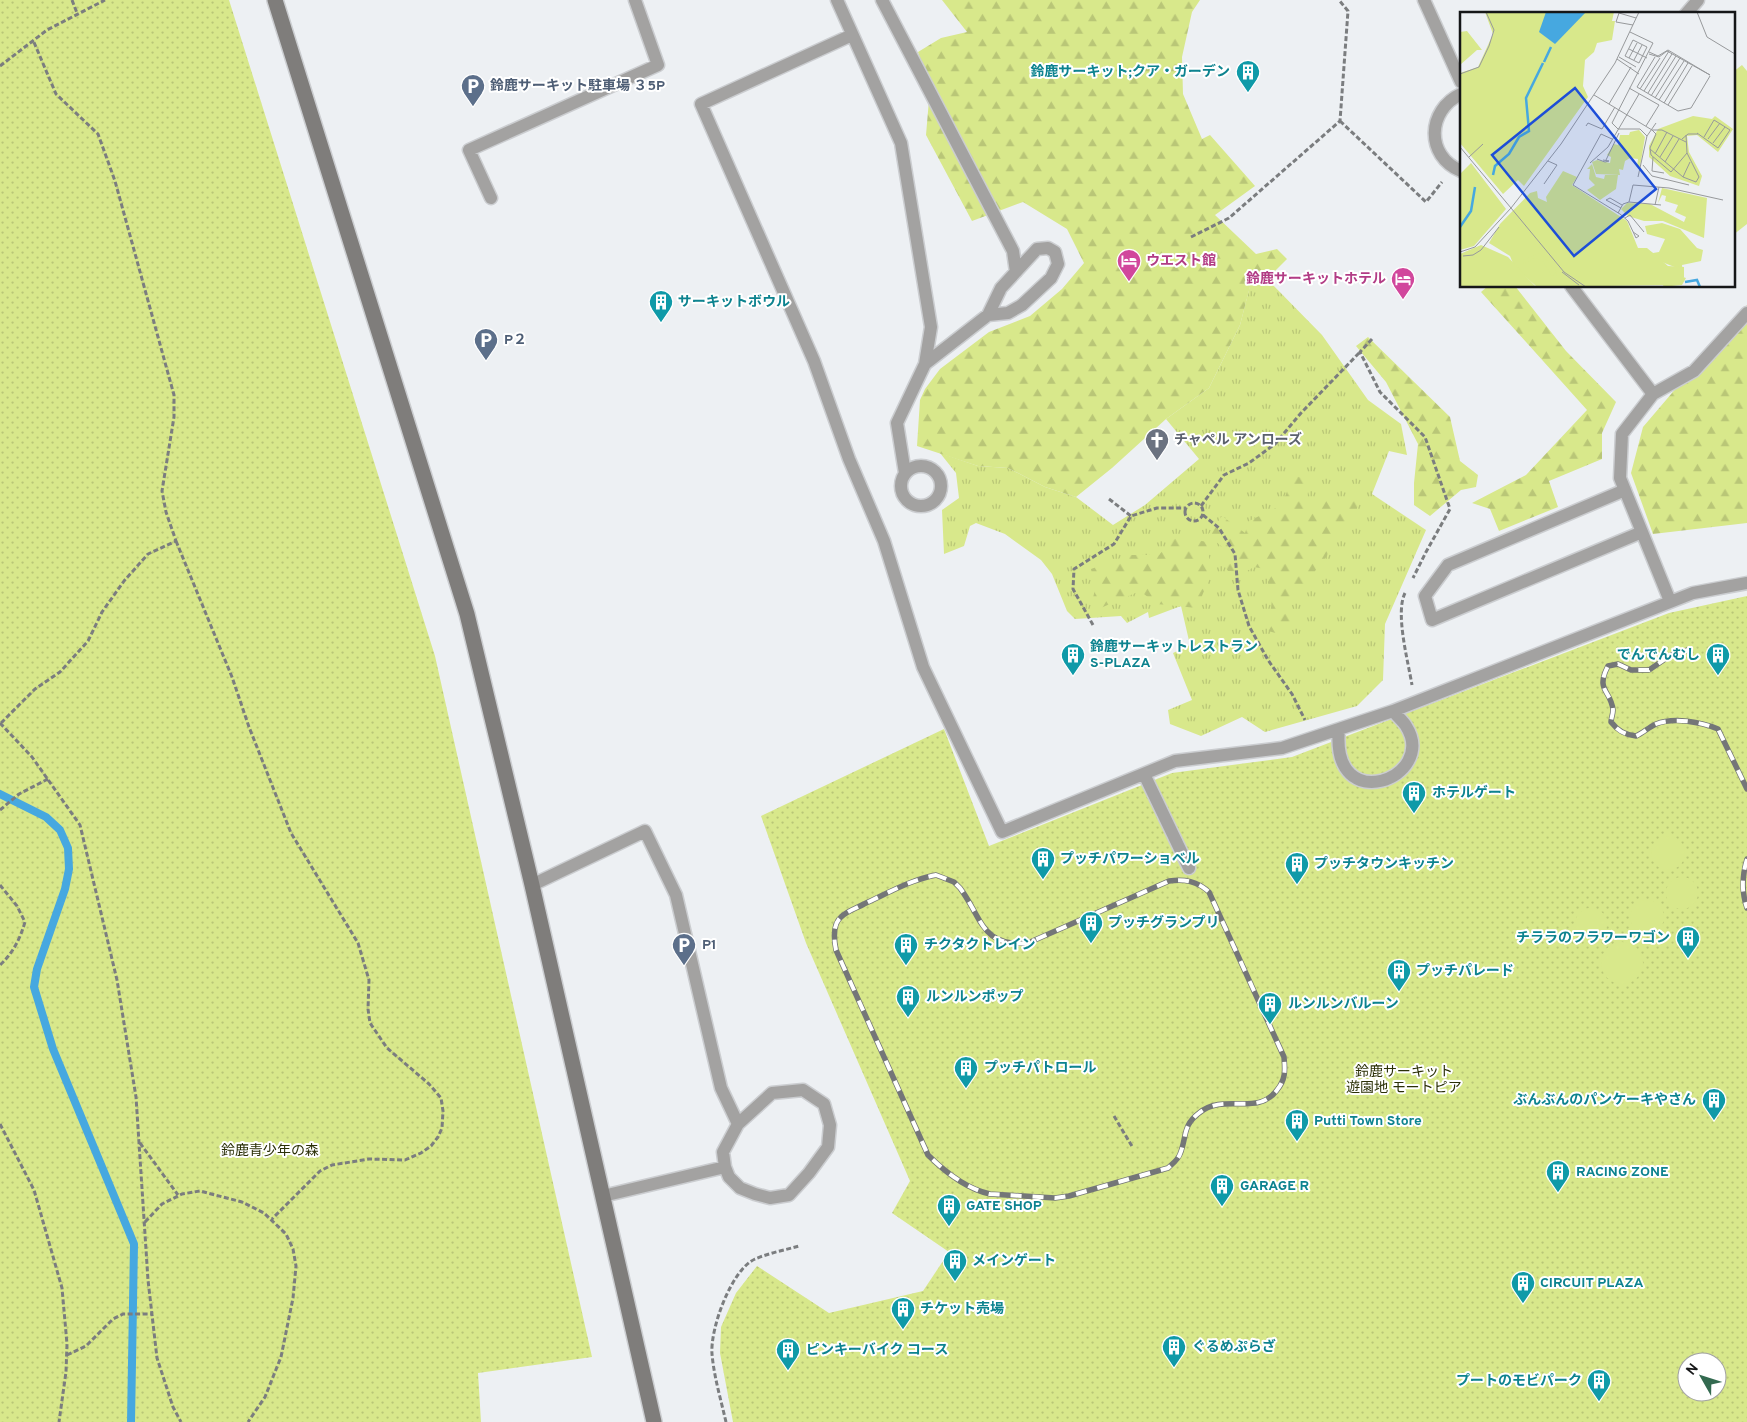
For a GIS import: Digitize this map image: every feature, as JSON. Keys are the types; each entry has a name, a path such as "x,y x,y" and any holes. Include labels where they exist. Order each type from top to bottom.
{"street":[{"path":"275,0 467,614 604,1196 654,1422"}],"lane":[{"path":"491,198 469,150 658,65 635,0"},
{"path":"837,0 901,143 931,327 925,364 896,423 905,473"},
{"path":"882,0 1013,252 1016,272"},
{"path":"1424,0 1460,80"},
{"path":"1688,12 1698,0"},
{"path":"852,35 701,104 814,361 849,459 884,541 922,667 1002,832 1175,761 1282,748 1393,711 1693,592 1747,583"},
{"path":"1457,170 1444,159 1437,148 1434,135 1436,121 1442,108 1452,98 1460,94"},
{"path":"925,364 988,315 1001,288 1037,249 1048,248 1055,252 1058,264 1051,278 1022,305 1008,313 988,315"},
{"path":"1573,288 1653,394"},
{"path":"1670,601 1620,478 1622,434 1653,394 1694,371 1747,313"},
{"path":"1626,490 1448,565 1425,596 1432,620 1642,532"},
{"path":"1339,729 1337,746 1346,770 1356,778 1367,782 1380,782 1391,778 1401,771 1408,761 1411,749 1411,738 1406,726 1393,711"},
{"path":"1144,774 1189,868"},
{"path":"532,886 645,831 676,895 721,1088 738,1124"},
{"path":"803,1090 824,1104 830,1125 828,1147 809,1173 789,1195 770,1198 740,1188 729,1177 724,1167 723,1152 738,1124 772,1093 803,1090"},
{"path":"604,1196 724,1167"}],"path":[{"path":"72,0 77,13"},
{"path":"0,66 46,30 105,0"},
{"path":"1191,237 1229,218 1340,121 1348,11 1339,0"},
{"path":"33,40 56,94 98,134 115,181 174,395 174,417 162,491 166,512 176,541 232,677 249,727 292,833 358,943 369,980 368,1009 370,1024 387,1048 441,1098 444,1111 442,1128 438,1137 426,1150 405,1160 369,1159 332,1165 320,1171 272,1219"},
{"path":"1340,121 1426,202 1457,170"},
{"path":"1186,508 1186,516 1190,520 1199,520 1202,515 1201,506 1224,476 1249,463 1275,444 1301,413 1372,339"},
{"path":"1360,352 1380,392 1425,437 1450,509 1410,584"},
{"path":"1110,499 1131,516"},
{"path":"1093,625 1073,589 1074,569 1114,544 1131,516 1157,508 1186,508 1194,503 1201,506"},
{"path":"1202,515 1219,528 1235,554 1238,590 1248,626 1268,660 1292,694 1305,718 1311,738"},
{"path":"176,541 148,554 124,581 108,604 88,641 60,672 35,688 0,723 32,758 80,826 119,988 136,1097 157,1358 173,1407 181,1422"},
{"path":"1406,593 1402,601 1404,644 1416,702"},
{"path":"1,809 19,794 48,779"},
{"path":"0,885 17,906 25,922 19,940 8,957 0,965"},
{"path":"1114,1116 1133,1148"},
{"path":"0,1124 34,1190 62,1288 67,1356 59,1422"},
{"path":"140,1143 178,1195"},
{"path":"145,1222 162,1204 178,1195 200,1191 242,1202 264,1213 286,1234 296,1266 293,1298 281,1357 265,1397 248,1422"},
{"path":"726,1422 712,1353 714,1330 731,1284 753,1260 799,1246"},
{"path":"67,1356 86,1346 113,1319 123,1314 152,1314"}],"green space":[{"name":"鈴鹿青少年の森","path":"0,0 229,0 435,656 592,1357 478,1373 481,1422 0,1422"},
{"path":"942,0 1200,0 1192,12 1182,57 1183,94 1202,139 1210,135 1255,186 1215,215 1256,254 1277,249 1287,259 1270,276 1252,279 1240,325 1209,388 1166,419 1112,468 1076,497 1045,487 1008,468 978,466 917,446 920,400 925,389 940,369 989,332 1030,316 1062,289 1084,263 1067,229 1023,202 972,221 926,135 930,88 918,52 941,38 967,32"},
{"path":"1742,65 1747,71 1747,224 1734,234 1734,71"},
{"path":"1252,278 1269,281 1322,335 1368,400 1401,424 1407,455 1389,451 1372,494 1426,530 1385,624 1383,680 1357,706 1265,732 1242,717 1201,736 1170,724 1168,710 1192,700 1173,653 1190,645 1181,606 1149,618 1148,612 1127,623 1121,616 1075,619 1067,611 1052,574 1041,560 1005,534 976,523 970,526 964,546 944,554 942,510 959,498 956,473 940,453 978,466 1008,468 1045,487 1076,497 1113,525 1145,505 1199,459 1166,419 1209,388 1240,325"},
{"path":"1486,288 1517,288 1566,351 1616,402 1602,433 1602,459 1549,481 1558,507 1499,531 1490,509 1472,503 1526,475 1587,410 1481,292"},
{"path":"1747,305 1747,523 1653,534 1631,473 1643,427"},
{"path":"1368,337 1450,417 1460,461 1478,475 1476,487 1461,490 1430,516 1414,505 1418,444 1386,382 1356,346"},
{"path":"1293,475 1309,480 1307,501 1334,498 1360,502 1348,526 1332,535 1327,556 1307,581 1287,599 1292,619 1283,635 1268,631 1272,600 1265,569 1254,567 1245,572 1228,571 1226,568 1226,550 1208,535 1222,516 1245,533 1249,521 1282,505"},
{"path":"1175,536 1207,542 1211,574 1197,608 1157,604 1140,591 1089,613 1095,590 1091,569 1129,555 1159,555"},
{"name":"鈴鹿サーキット 遊園地 モートピア","path":"1747,596 1747,1422 733,1422 720,1353 721,1327 736,1293 757,1266 829,1313 923,1291 949,1252 892,1213 910,1181 806,943 761,816 944,729 989,846 1172,773 1292,757 1669,613"},
{"path":"1668,836 1680,841 1685,853 1680,865 1668,870 1656,865 1651,853 1656,841"},
{"path":"1682,877 1694,881 1698,893 1694,905 1682,909 1670,905 1666,893 1670,881"},
{"path":"1647,900 1659,905 1664,917 1659,929 1647,934 1635,929 1630,917 1635,905"},
{"path":"1591,908 1603,912 1607,924 1603,936 1591,940 1579,936 1575,924 1579,912"},
{"path":"1622,942 1637,948 1643,963 1637,978 1622,984 1607,978 1601,963 1607,948"}],"waterway":[{"path":"0,794 46,817 60,830 68,848 69,869 65,889 37,969 34,987 53,1049 134,1244 131,1422"}],"railway":[{"path":"1688,650 1671,655 1649,670 1631,670 1618,664 1608,666 1604,674 1603,686 1612,703 1611,722 1622,732 1636,736 1656,724 1671,721 1696,722 1718,729 1747,789"},
{"path":"1747,859 1743,883 1747,908"},
{"path":"936,875 954,882 960,888 979,920 992,936 1013,943 1028,943 1169,881 1180,880 1200,885 1209,892 1284,1057 1284,1074 1280,1086 1269,1098 1260,1102 1250,1104 1219,1104 1199,1113 1187,1127 1179,1156 1168,1168 1069,1196 1055,1198 990,1194 964,1184 928,1155 836,950 834,933 838,920 846,913 908,883 936,875"}],"place":[{"name":"鈴鹿サーキット;クア・ガーデン","path":"1248,93"},
{"name":"鈴鹿サーキット駐車場 ３5P","path":"473,107"},
{"name":"ウエスト館","path":"1129,282"},
{"name":"鈴鹿サーキットホテル","path":"1403,300"},
{"name":"サーキットボウル","path":"661,323"},
{"name":"P２","path":"486,361"},
{"name":"チャペル アンローズ","path":"1157,461"},
{"name":"鈴鹿サーキットレストラン S-PLAZA","path":"1073,676"},
{"name":"でんでんむし","path":"1718,676"},
{"name":"ホテルゲート","path":"1414,814"},
{"name":"プッチパワーショベル","path":"1043,880"},
{"name":"プッチタウンキッチン","path":"1297,885"},
{"name":"プッチグランプリ","path":"1091,944"},
{"name":"チララのフラワーワゴン","path":"1688,959"},
{"name":"P1","path":"684,966"},
{"name":"チクタクトレイン","path":"906,966"},
{"name":"プッチパレード","path":"1399,992"},
{"name":"ルンルンポップ","path":"908,1018"},
{"name":"ルンルンバルーン","path":"1270,1025"},
{"name":"プッチパトロール","path":"966,1089"},
{"name":"ぶんぶんのパンケーキやさん","path":"1714,1121"},
{"name":"Putti Town Store","path":"1297,1142"},
{"name":"RACING ZONE","path":"1558,1193"},
{"name":"GARAGE R","path":"1222,1207"},
{"name":"GATE SHOP","path":"949,1227"},
{"name":"メインゲート","path":"955,1282"},
{"name":"CIRCUIT PLAZA","path":"1523,1304"},
{"name":"チケット売場","path":"903,1330"},
{"name":"ぐるめぷらざ","path":"1174,1368"},
{"name":"ピンキーバイク コース","path":"788,1371"},
{"name":"プートのモビパーク","path":"1599,1402"}]}
